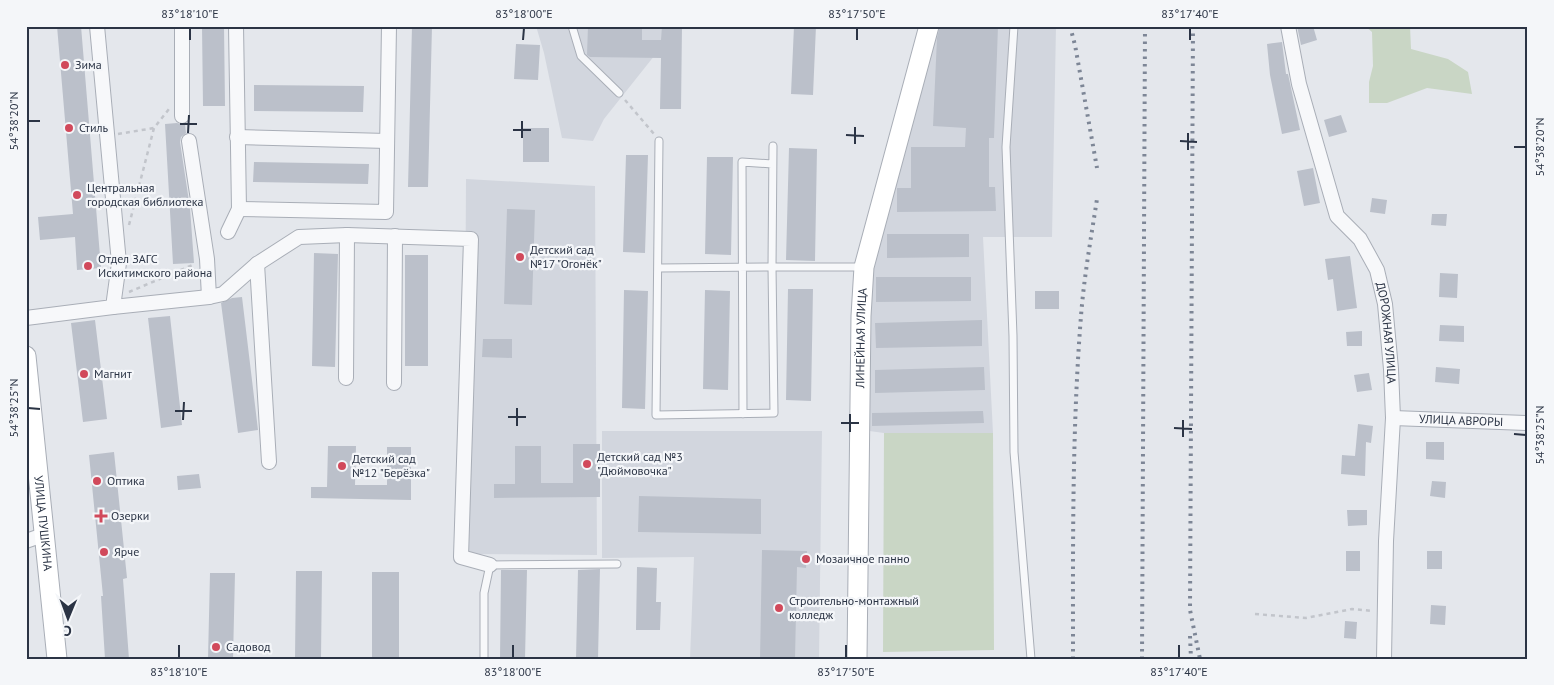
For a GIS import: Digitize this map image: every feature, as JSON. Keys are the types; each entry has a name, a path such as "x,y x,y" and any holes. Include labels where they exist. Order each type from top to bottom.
{"main road":[{"name":"ЛИНЕЙНАЯ УЛИЦА","path":"857,659 861,316 864,267 929,26"},
{"name":"УЛИЦА ПУШКИНА","path":"26,356 58,659"}],"street":[{"path":"97,26 119,263 114,303"},
{"path":"182,26 182,116"},
{"path":"228,232 239,210 236,26"},
{"path":"239,210 386,212 389,26"},
{"name":"ДОРОЖНАЯ УЛИЦА","path":"1288,26 1299,84 1337,216 1360,238 1377,270 1386,313 1392,369 1393,418 1386,541 1384,659"},
{"path":"237,137 387,141"},
{"path":"189,141 206,259 209,297"},
{"path":"26,318 114,303 209,297 223,294 257,264 298,237 347,235 471,239 461,557 490,565"},
{"path":"346,378 347,235"},
{"path":"394,236 394,383"},
{"path":"257,264 269,462"},
{"name":"УЛИЦА АВРОРЫ","path":"1393,418 1528,423"},
{"path":"26,541 46,534"}],"lane":[{"path":"572,26 581,56 619,93"},
{"path":"1014,26 1006,147 1013,336 1014,452 1030,659"},
{"path":"659,141 656,415 774,413 773,146"},
{"path":"743,414 742,162 772,164"},
{"path":"658,268 864,267"},
{"path":"484,659 484,592 490,565 617,564"}],"path":[{"path":"126,234 154,128 182,93"},
{"path":"619,93 659,141"},
{"path":"107,136 154,128"},
{"path":"114,303 206,259"},
{"path":"1255,614 1306,618 1352,609 1375,611 1384,609"}],"shaded area":[{"path":"536,26 678,26 604,119 593,141 562,138 544,53"},
{"path":"934,26 1056,26 1052,237 983,237 993,433 884,433 862,430 862,296"},
{"path":"466,179 595,186 597,555 464,554"},
{"path":"602,431 822,431 819,659 690,659 694,557 602,558"}],"green space":[{"path":"1365,26 1410,26 1411,49 1448,59 1468,72 1472,94 1427,88 1387,103 1369,103 1369,82 1373,66 1372,32"},
{"path":"884,433 993,433 994,650 883,652"}],"building":[{"path":"57,26 81,26 101,268 77,270 75,237 40,240 38,217 73,214"},
{"path":"202,26 224,26 225,106 203,106"},
{"path":"412,26 432,26 428,187 408,187"},
{"path":"588,26 642,26 642,40 661,40 662,26 682,26 681,109 660,109 661,58 590,57 587,55"},
{"path":"794,26 816,26 813,95 791,94"},
{"path":"940,26 998,26 994,138 989,138 989,187 995,187 996,211 897,212 897,188 911,188 911,147 965,147 966,128 933,126 937,38"},
{"path":"1297,26 1313,26 1317,40 1301,45"},
{"path":"1282,42 1286,74 1288,74 1300,130 1282,134 1270,75 1267,44"},
{"path":"516,44 540,45 538,80 514,79"},
{"path":"254,85 364,86 363,112 254,111"},
{"path":"1341,115 1347,132 1329,137 1324,120"},
{"path":"165,124 185,124 186,133 181,137 180,142 190,208 194,263 173,264"},
{"path":"523,128 549,128 549,162 523,162"},
{"path":"789,148 817,149 815,261 786,260"},
{"path":"626,155 648,155 645,253 623,252"},
{"path":"707,157 733,157 731,255 705,254"},
{"path":"254,162 369,164 368,184 253,182"},
{"path":"1313,168 1320,203 1304,206 1297,171"},
{"path":"1372,198 1387,200 1385,214 1370,212"},
{"name":"Детский сад №17 \"Огонёк\"","path":"507,209 535,210 532,305 504,304"},
{"path":"1432,214 1447,214 1446,226 1431,225"},
{"path":"887,234 969,234 969,257 887,258"},
{"path":"314,253 338,254 335,367 312,366"},
{"path":"405,255 428,255 428,366 405,366"},
{"path":"1350,256 1357,308 1337,311 1333,279 1328,280 1325,259"},
{"path":"1440,273 1458,274 1457,298 1439,297"},
{"path":"876,277 971,277 971,301 876,302"},
{"path":"788,289 813,289 811,401 786,400"},
{"path":"624,290 648,291 645,409 622,408"},
{"path":"705,290 730,291 728,390 703,389"},
{"path":"1035,291 1059,291 1059,309 1035,309"},
{"path":"242,297 258,430 238,433 221,303 232,298"},
{"path":"170,316 182,425 161,428 148,318"},
{"path":"95,320 107,419 83,422 71,323"},
{"path":"982,320 982,346 876,348 875,323"},
{"path":"1440,325 1464,326 1464,342 1439,341"},
{"path":"1362,331 1362,346 1347,346 1346,332"},
{"path":"483,339 512,339 512,358 482,357"},
{"path":"984,367 985,390 875,393 875,370"},
{"path":"1436,367 1460,369 1459,384 1435,382"},
{"path":"1369,373 1372,390 1357,392 1354,375"},
{"path":"983,411 984,423 872,426 872,413"},
{"path":"1358,424 1373,426 1371,443 1366,442 1365,476 1341,474 1342,455 1355,456"},
{"path":"1426,442 1444,442 1444,460 1426,459"},
{"name":"Детский сад №3 \"Дюймовочка\"","path":"573,444 600,444 600,497 494,498 494,484 515,484 515,446 541,446 541,483 573,483"},
{"name":"Детский сад №12 \"Берёзка\"","path":"328,446 356,446 355,485 387,485 387,447 411,447 411,500 311,498 311,487 327,487"},
{"path":"114,452 127,578 123,579 129,659 105,659 101,596 103,596 89,455"},
{"path":"199,474 201,488 178,490 177,476"},
{"path":"1432,481 1446,482 1445,498 1430,496"},
{"path":"639,496 761,499 761,534 638,532"},
{"path":"1347,510 1367,510 1367,525 1348,526"},
{"name":"Строительно-монтажный колледж","path":"762,550 807,551 806,568 797,567 795,659 760,659"},
{"path":"1346,551 1360,551 1360,571 1346,571"},
{"path":"1427,551 1442,551 1442,569 1427,569"},
{"path":"637,567 657,568 656,602 661,602 660,630 636,630"},
{"path":"600,569 598,659 576,659 578,570"},
{"path":"501,570 527,570 525,659 500,659"},
{"path":"296,571 322,571 321,659 295,659"},
{"path":"372,572 399,572 399,659 372,659"},
{"path":"210,573 235,573 233,659 208,659"},
{"path":"1431,605 1446,606 1445,625 1430,624"},
{"path":"1345,621 1357,622 1356,639 1344,638"}],"railway":[{"path":"1070,26 1097,168"},
{"path":"1142,659 1145,26"},
{"path":"1193,26 1190,610 1200,659"},
{"path":"1073,659 1074,488 1078,359 1084,287 1097,199"},
{"path":"1190,636 1191,659"}],"place":[{"name":"Зима","path":"65,65"},
{"name":"Стиль","path":"69,128"},
{"name":"Центральная городская библиотека","path":"77,195"},
{"name":"Детский сад №17 \"Огонёк\"","path":"520,257"},
{"name":"Отдел ЗАГС Искитимского района","path":"88,266"},
{"name":"Магнит","path":"84,374"},
{"name":"Детский сад №3 \"Дюймовочка\"","path":"587,464"},
{"name":"Детский сад №12 \"Берёзка\"","path":"342,466"},
{"name":"Оптика","path":"97,481"},
{"name":"Озерки","path":"101,516"},
{"name":"Ярче","path":"104,552"},
{"name":"Мозаичное панно","path":"806,559"},
{"name":"Строительно-монтажный колледж","path":"779,608"},
{"name":"Садовод","path":"216,647"}]}
